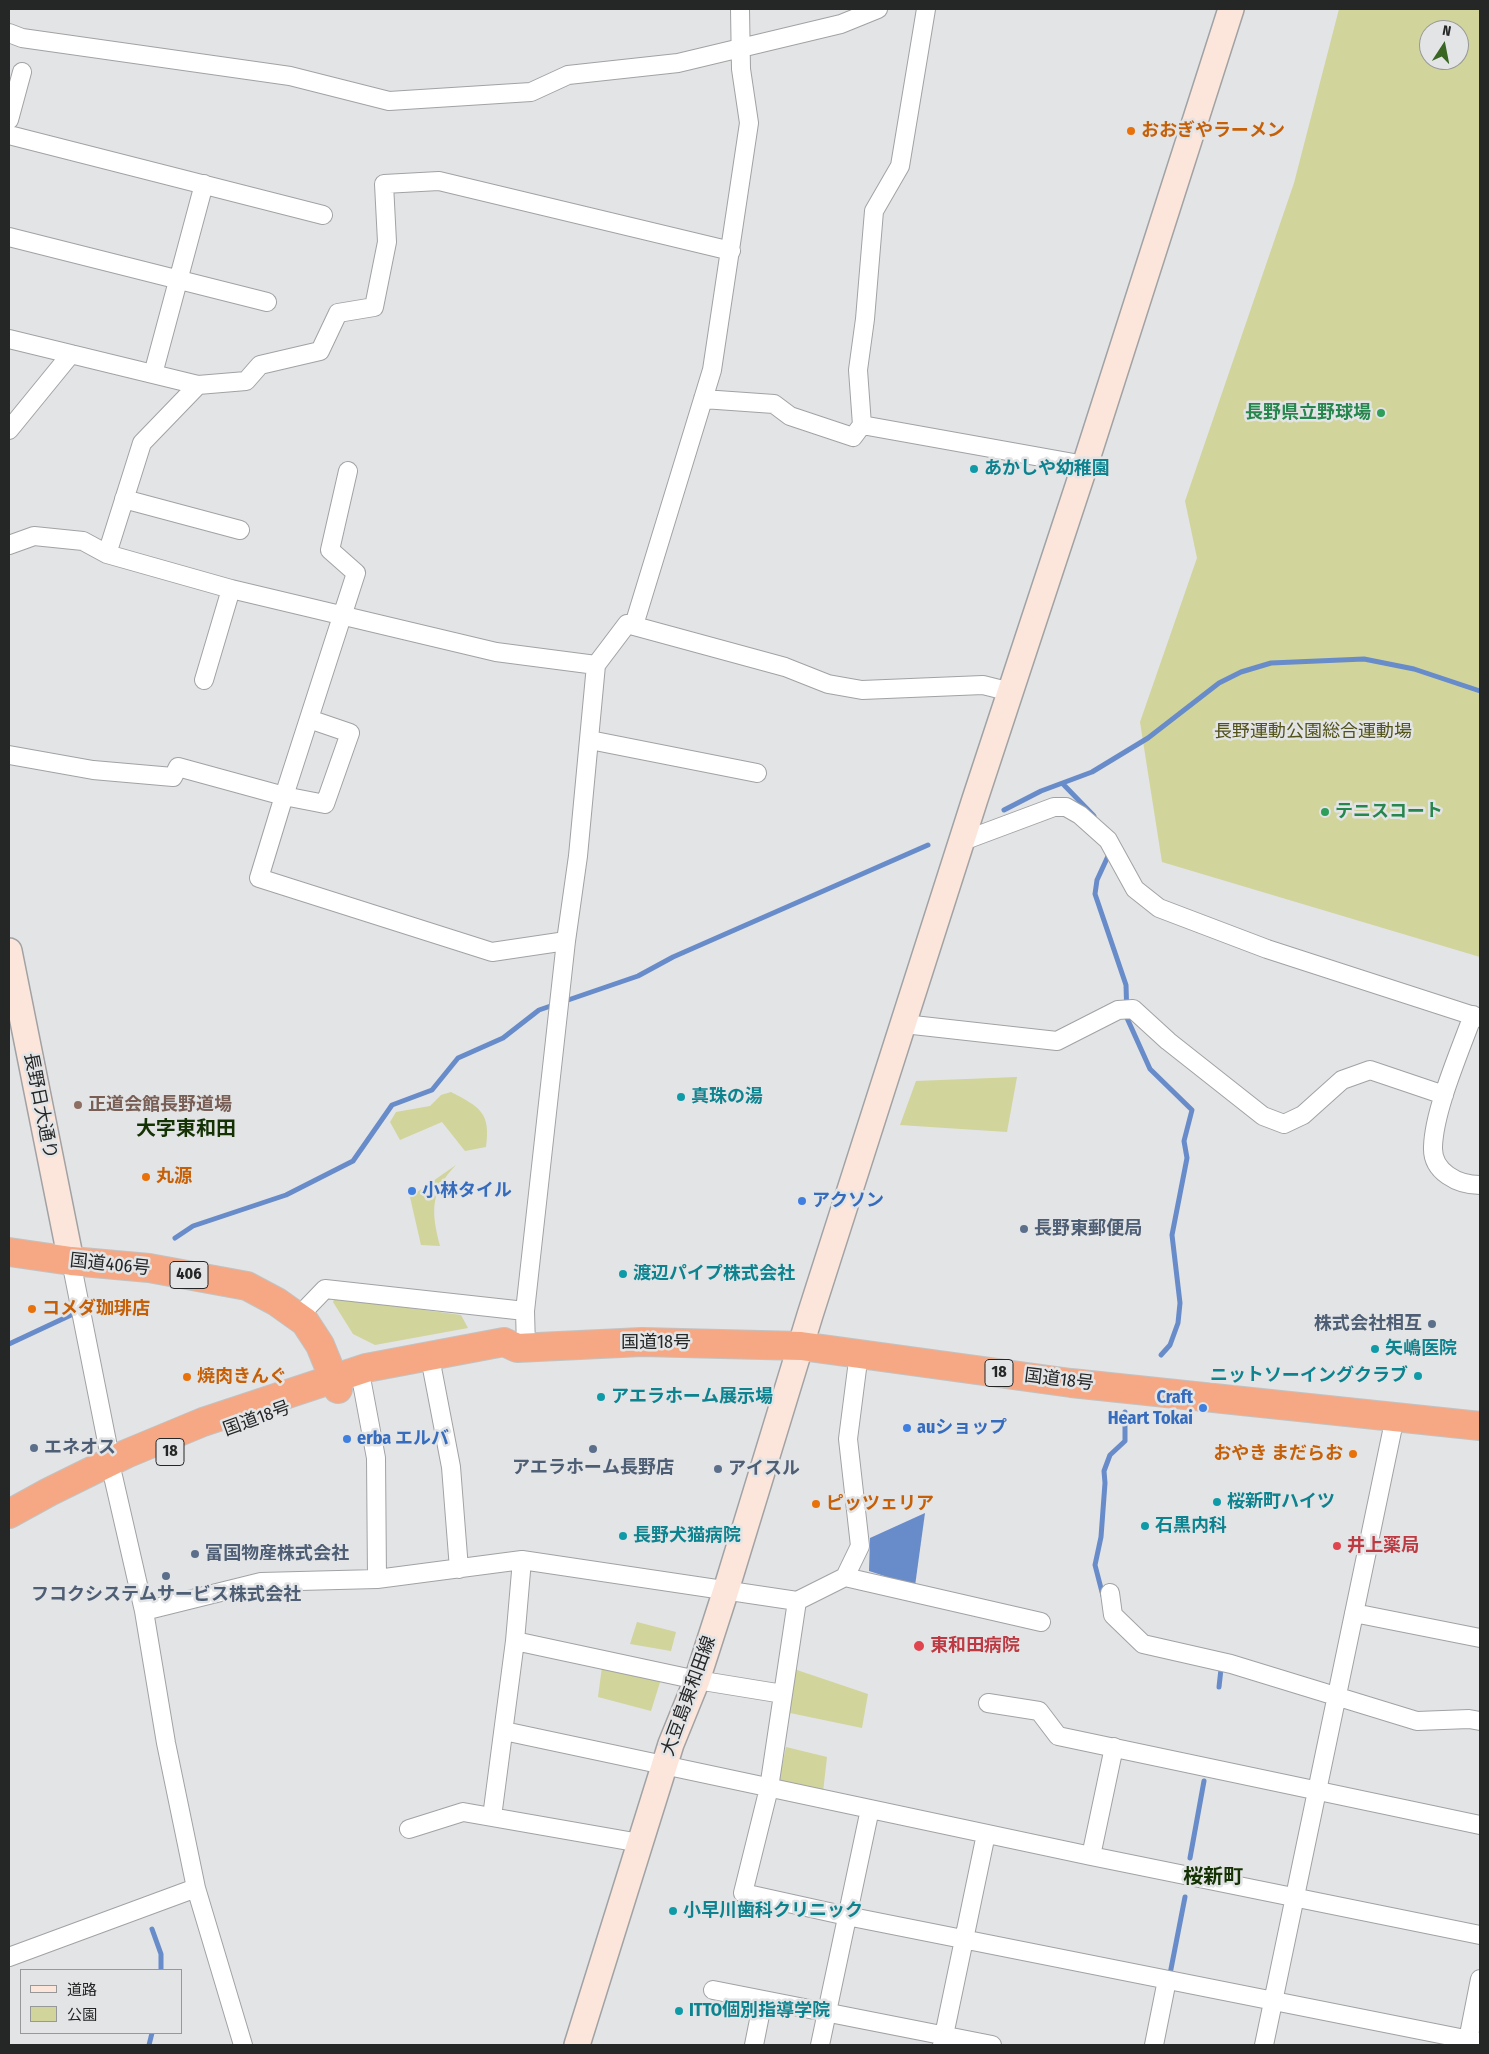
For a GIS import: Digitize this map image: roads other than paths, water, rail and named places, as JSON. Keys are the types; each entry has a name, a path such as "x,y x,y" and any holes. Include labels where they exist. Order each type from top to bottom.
{"highway":[{"name":"国道406号","path":"9,1252 71,1261 149,1268 247,1286 277,1302 306,1322 344,1383"},
{"name":"国道18号","path":"344,1383 366,1368 504,1342 522,1347 642,1342 801,1346 1071,1383 1480,1426"},
{"name":"国道18号","path":"9,1514 49,1492 194,1442 344,1383 505,1357 522,1347"},
{"name":"国道18号","path":"9,1529 112,1469"}],"street":[{"path":"634,625 712,370 749,123 741,69 740,9"},
{"path":"9,33 22,38 290,76 389,101 531,92 568,75 678,63 841,24 878,9"},
{"path":"704,399 774,404 790,416 853,437 862,425 858,370 866,319 874,211 900,166 926,9"},
{"name":"大豆島東和田線","path":"577,2045 664,1766 697,1680 726,1590 801,1346 1231,9"},
{"path":"9,120 22,72"},
{"path":"9,135 323,216"},
{"path":"9,339 198,385 246,381 260,365 320,351 338,313 374,307 387,242 384,184 439,181 731,251"},
{"path":"153,374 204,184"},
{"path":"9,237 267,302"},
{"path":"9,430 29,408 71,354"},
{"path":"107,554 142,443 198,385"},
{"path":"862,425 1085,465"},
{"path":"348,471 330,550 356,573 259,878 492,952 566,941"},
{"path":"124,499 240,530"},
{"path":"9,544 34,536 83,541 107,554 231,589 496,652 596,665"},
{"path":"204,680 231,589"},
{"path":"522,1347 559,1002 590,740 596,665 627,624 784,667 828,684 862,690 983,686 1011,692"},
{"path":"9,755 93,770 173,777 178,767 284,796 325,804 350,733 309,718"},
{"path":"590,740 757,772"},
{"path":"963,840 1054,807 1066,806 1080,815 1108,840 1135,888 1159,908 1267,948 1476,1016 1444,1095 1432,1148 1435,1161 1453,1180 1480,1184"},
{"name":"長野日大通り","path":"9,951 71,1261"},
{"path":"904,1024 1057,1041 1118,1010 1134,1009 1168,1040 1263,1116 1284,1124 1304,1115 1342,1080 1370,1070 1444,1095"},
{"path":"71,1261 112,1469 144,1611 166,1743 196,1888 243,2045"},
{"path":"298,1317 325,1289 525,1311"},
{"path":"846,1577 860,1546 848,1439 859,1353"},
{"path":"432,1368 451,1467 459,1569"},
{"path":"344,1383 376,1458 377,1579"},
{"path":"1264,2045 1395,1417"},
{"path":"144,1611 261,1582 377,1579 522,1560 797,1601 846,1577 1041,1622"},
{"path":"492,1817 515,1641 522,1560"},
{"path":"1110,1593 1113,1615 1143,1644 1231,1664 1417,1720 1469,1719 1480,1721"},
{"path":"797,1601 769,1788 742,1892 847,1916 964,1938 1472,2042 1480,1979"},
{"path":"1354,1613 1480,1638"},
{"path":"515,1641 697,1680 783,1694"},
{"path":"988,1703 1040,1711 1058,1736 1480,1825"},
{"path":"504,1731 1091,1856 1480,1935"},
{"path":"1091,1856 1114,1747"},
{"path":"820,2045 870,1809"},
{"path":"409,1829 463,1812 640,1843"},
{"path":"943,2040 986,1834"},
{"path":"9,1957 196,1888"},
{"path":"1154,2045 1167,1980"},
{"path":"713,1990 827,2013 943,2040 992,2045"},
{"path":"754,2045 763,2000"}],"water":[{"path":"925,1513 915,1586 869,1571 870,1538"}],"waterway":[{"path":"1004,810 1041,791 1092,772 1148,738 1219,683 1241,672 1271,663 1364,659 1414,669 1480,691"},
{"path":"1063,784 1094,816"},
{"path":"175,1238 193,1226 286,1195 353,1161 392,1105 432,1090 458,1058 503,1038 539,1010 638,976 673,957 928,845"},
{"path":"1109,854 1097,880 1095,894 1126,985 1127,1018 1150,1069 1192,1110 1184,1141 1187,1158 1172,1235 1180,1303 1178,1323 1170,1345 1161,1355"},
{"path":"9,1344 71,1315"},
{"path":"1103,1596 1095,1565 1101,1537 1105,1483 1104,1471 1110,1455 1125,1441 1125,1412"},
{"path":"1219,1687 1221,1669"},
{"path":"1190,1858 1204,1781"},
{"path":"1170,1974 1185,1897"},
{"path":"152,1929 161,1954 161,1969"},
{"path":"149,2045 152,2034"}],"place":[{"name":"おおぎやラーメン","path":"1131,131"},
{"name":"長野県立野球場","path":"1381,413"},
{"name":"あかしや幼稚園","path":"974,469"},
{"name":"テニスコート","path":"1325,812"},
{"name":"真珠の湯","path":"681,1097"},
{"name":"正道会館長野道場","path":"78,1105"},
{"name":"丸源","path":"146,1177"},
{"name":"小林タイル","path":"412,1191"},
{"name":"アクソン","path":"802,1201"},
{"name":"長野東郵便局","path":"1024,1229"},
{"name":"渡辺パイプ株式会社","path":"623,1274"},
{"name":"コメダ珈琲店","path":"32,1309"},
{"name":"株式会社相互","path":"1432,1324"},
{"name":"矢嶋医院","path":"1375,1349"},
{"name":"ニットソーイングクラブ","path":"1418,1376"},
{"name":"焼肉きんぐ","path":"187,1377"},
{"name":"アエラホーム展示場","path":"601,1397"},
{"name":"Craft Heart Tokai","path":"1203,1408"},
{"name":"auショップ","path":"907,1428"},
{"name":"erba エルバ","path":"347,1439"},
{"name":"エネオス","path":"34,1448"},
{"name":"アエラホーム長野店","path":"593,1449"},
{"name":"おやき まだらお","path":"1353,1454"},
{"name":"アイスル","path":"718,1469"},
{"name":"桜新町ハイツ","path":"1217,1502"},
{"name":"ピッツェリア","path":"816,1504"},
{"name":"石黒内科","path":"1145,1526"},
{"name":"長野犬猫病院","path":"623,1536"},
{"name":"井上薬局","path":"1337,1546"},
{"name":"富国物産株式会社","path":"195,1554"},
{"name":"フコクシステムサービス株式会社","path":"166,1576"},
{"name":"東和田病院","path":"919,1646"},
{"name":"小早川歯科クリニック","path":"673,1911"},
{"name":"ITTO個別指導学院","path":"679,2011"}],"district":[{"name":"大字東和田","path":"186,1129"},
{"name":"桜新町","path":"1213,1877"}],"park label":[{"name":"長野運動公園総合運動場","path":"1313,732"}]}
